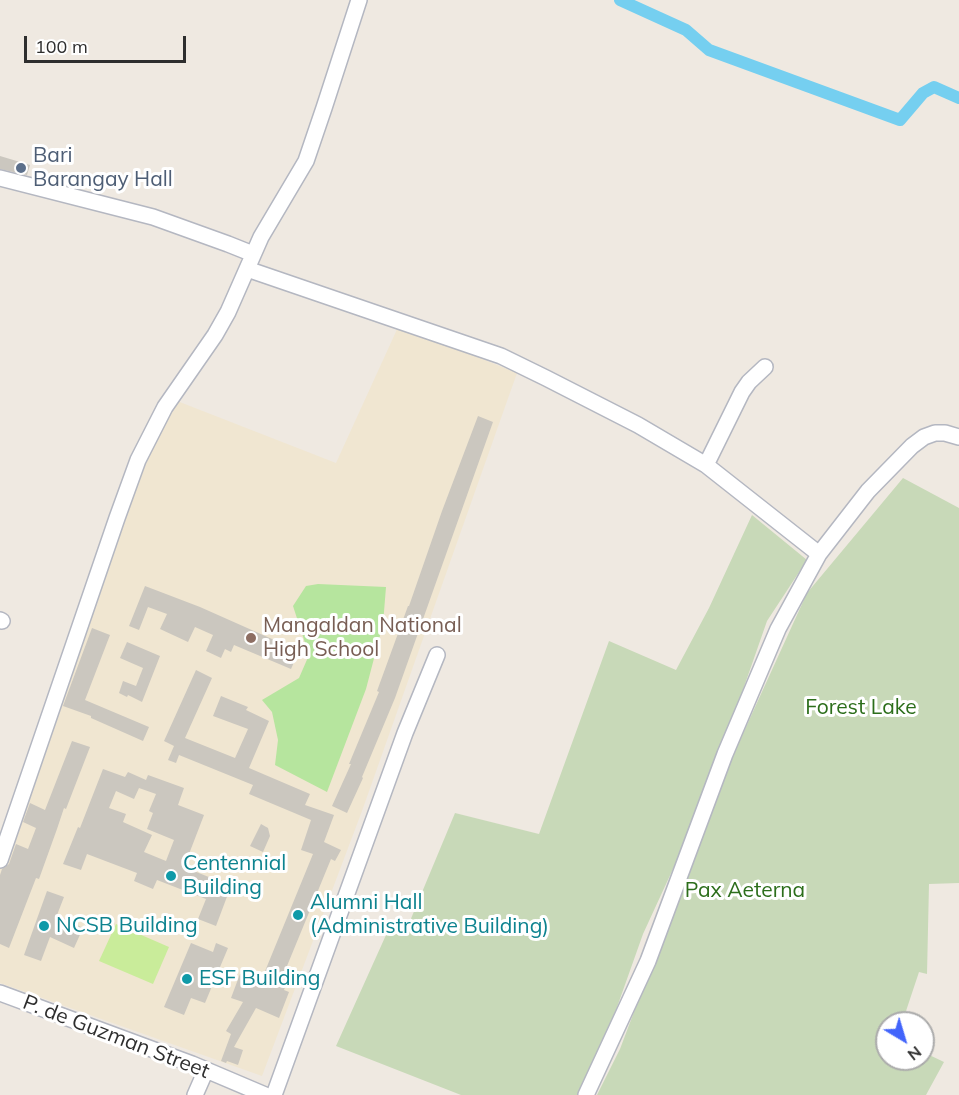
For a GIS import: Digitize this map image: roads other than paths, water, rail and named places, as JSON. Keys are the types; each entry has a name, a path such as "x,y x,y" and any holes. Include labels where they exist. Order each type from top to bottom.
{"street":[{"path":"0,860 138,460 165,407 215,335 228,312 253,254 277,208 306,161 359,0"},
{"path":"0,178 153,217 253,254"},
{"path":"247,269 501,356 638,425 706,465 819,554"},
{"path":"706,465 742,392 765,367"},
{"path":"586,1095 648,961 725,754 778,629 819,554 868,491 912,446 934,433 959,437"},
{"path":"274,1095 405,734 437,655"},
{"name":"P. de Guzman Street","path":"0,993 103,1030 265,1095"},
{"path":"195,1095 206,1070"}],"waterway":[{"path":"620,0 686,30 709,50 900,120 923,93 934,87 959,98"}],"place":[{"name":"Bari Barangay Hall","path":"21,168"},
{"name":"Mangaldan National High School","path":"251,638"},
{"name":"Centennial Building","path":"171,876"},
{"name":"Alumni Hall (Administrative Building)","path":"298,915"},
{"name":"NCSB Building","path":"44,926"},
{"name":"ESF Building","path":"187,979"}],"park label":[{"name":"Forest Lake","path":"861,708"},
{"name":"Pax Aeterna","path":"745,891"}]}
